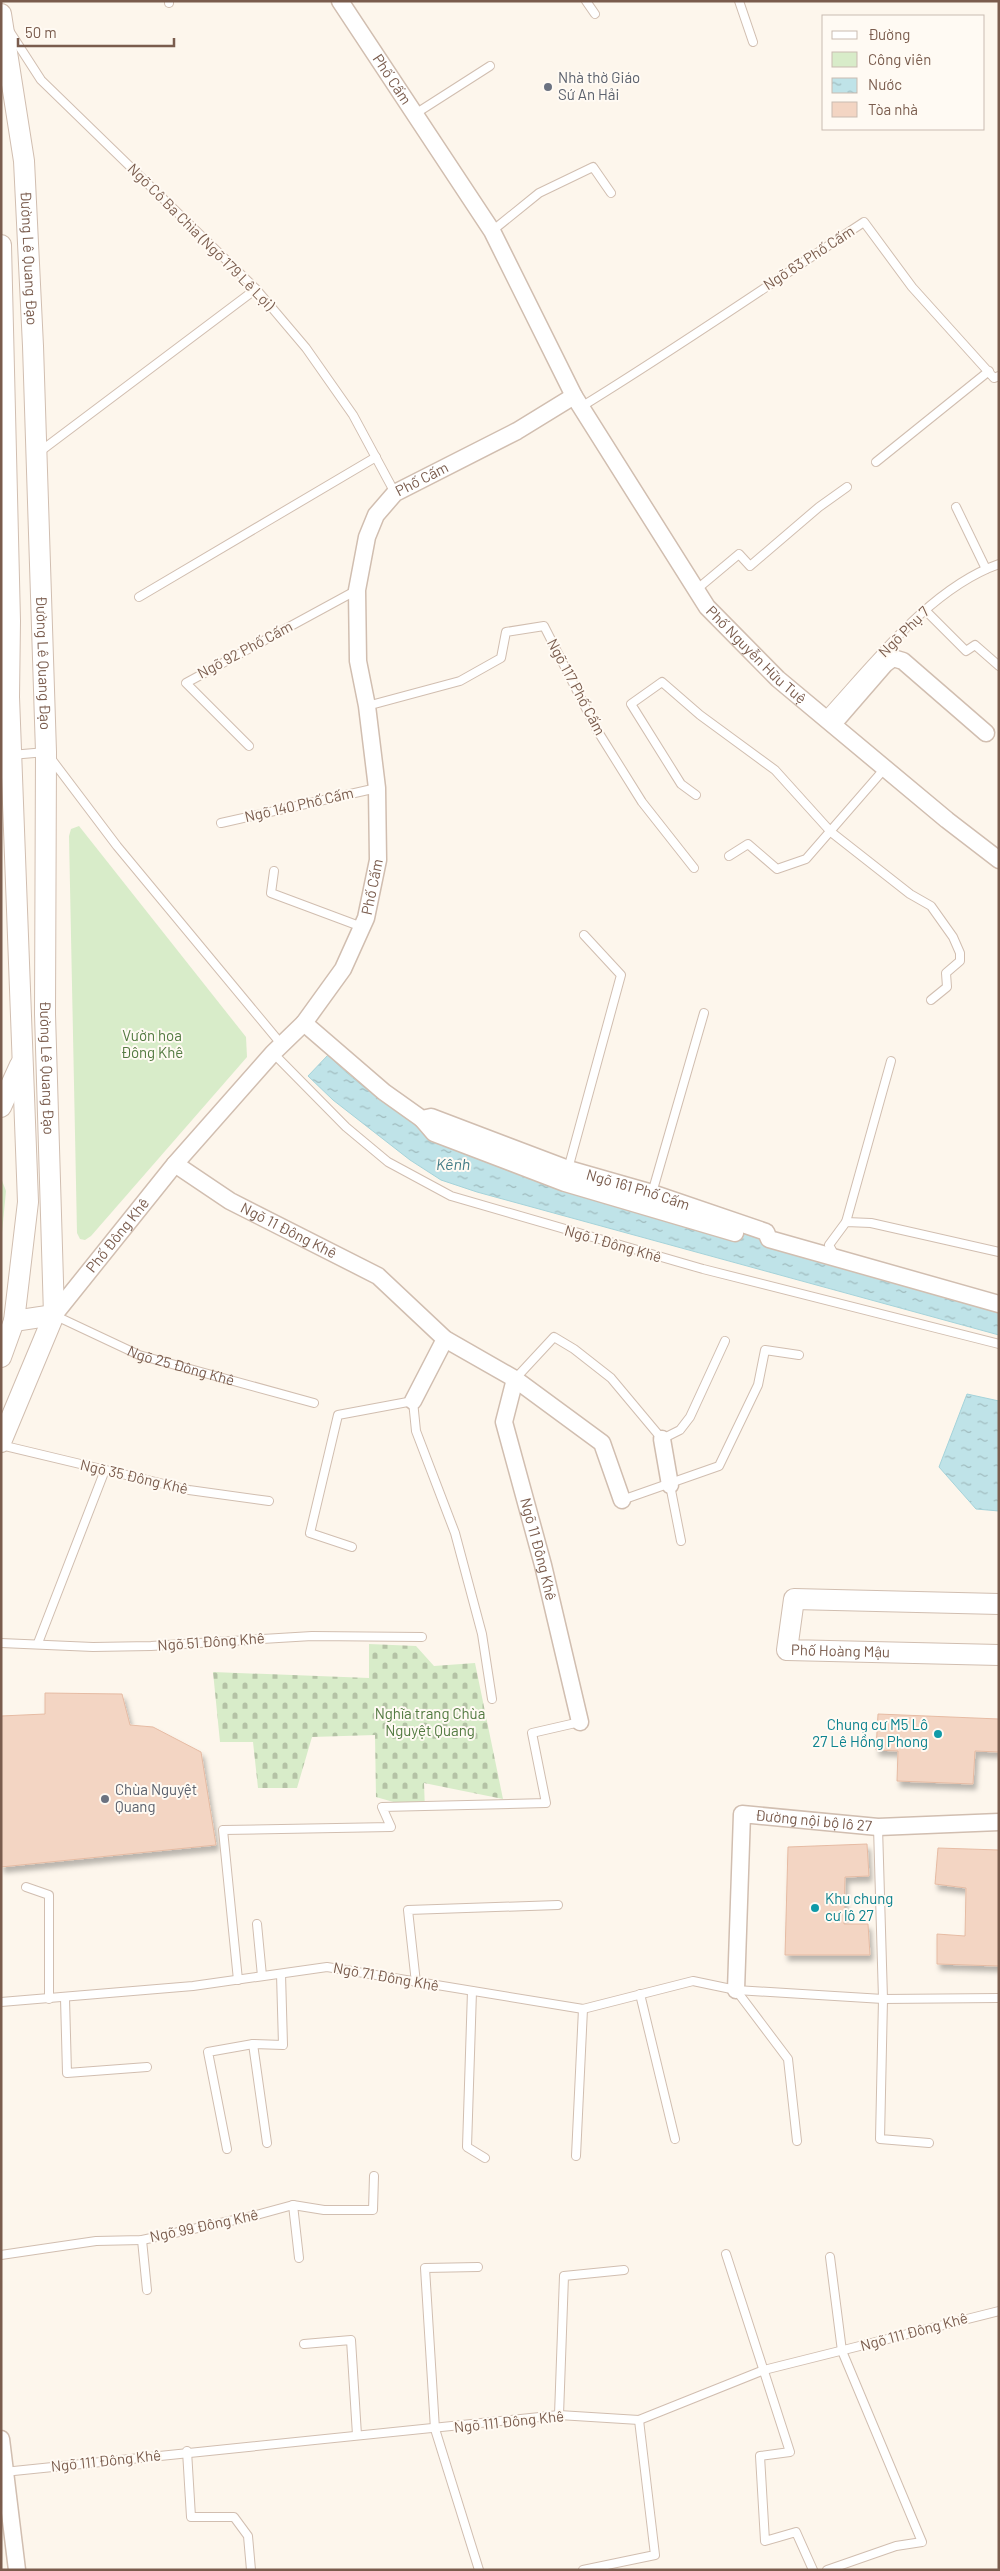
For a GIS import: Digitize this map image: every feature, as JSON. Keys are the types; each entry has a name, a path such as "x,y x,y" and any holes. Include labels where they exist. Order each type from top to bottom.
{"street":[{"name":"Phố Cấm","path":"278,1049 304,1023 343,969 366,918 378,860 377,788 367,706 358,660 357,590 367,537 376,515 395,493 577,401 492,231 340,1"},
{"name":"Đường Lê Quang Đạo","path":"2,18 24,161 36,454 46,752 45,1014 54,1315"},
{"name":"Đường Lê Quang Đạo","path":"1,245 6,620 28,1202 14,1321 1,1357"},
{"name":"Phố Nguyễn Hữu Tuệ","path":"577,401 707,607 778,679 886,767 947,820 998,857"},
{"path":"828,721 893,658 903,661 986,733"},
{"path":"1,1107 45,1014"},
{"path":"304,1023 384,1092 422,1119 434,1133 690,1213 763,1241 769,1238 999,1304"},
{"name":"Phố Đông Khê","path":"1,1444 54,1315 175,1164 278,1049"},
{"name":"Ngõ 11 Đông Khê","path":"175,1164 230,1201 378,1276 446,1339 515,1379 602,1443 622,1500"},
{"name":"Ngõ 161 Phố Cấm","path":"567,1176 652,1193 690,1213"},
{"path":"14,1321 54,1315"},
{"path":"413,1401 446,1339"},
{"name":"Ngõ 11 Đông Khê","path":"515,1379 504,1422 544,1564 580,1722"},
{"path":"662,1439 670,1484"},
{"name":"Phố Hoàng Mậu","path":"999,1604 794,1599 787,1650 999,1655"},
{"name":"Đường nội bộ lô 27","path":"736,1990 742,1814 878,1827 999,1822"},
{"path":"2,2456 6,2524 17,2570"}],"lane":[{"path":"586,1 595,14"},
{"path":"739,1 752,42"},
{"name":"Ngõ Cô Ba Chìa (Ngõ 179 Lê Lợi)","path":"2,18 41,80 256,289 306,348 353,415 395,493"},
{"path":"415,114 490,66"},
{"path":"492,231 539,193 593,167 611,193"},
{"name":"Ngõ 63 Phố Cấm","path":"577,401 669,353 776,279 864,222 912,287 994,378 999,376"},
{"path":"36,454 256,289"},
{"path":"876,462 989,371"},
{"path":"140,597 376,456"},
{"path":"696,590 739,554 750,566 819,507 847,487"},
{"path":"956,507 986,569"},
{"name":"Ngõ Phụ 7","path":"828,721 924,609 986,569 999,564"},
{"name":"Ngõ 92 Phố Cấm","path":"249,746 186,682 357,590"},
{"path":"924,609 966,651 975,645 999,666"},
{"name":"Ngõ 117 Phố Cấm","path":"367,706 460,681 501,658 506,632 544,626 597,730 642,802 694,868"},
{"path":"696,795 681,784 631,704 662,682 700,714 775,770 831,832 910,894 931,906 953,938 960,953 960,961 946,973 947,987 931,1000"},
{"path":"11,755 46,752"},
{"name":"Ngõ 1 Đông Khê","path":"46,752 117,846 278,1049 346,1127 388,1162 451,1196 703,1269 999,1344"},
{"path":"729,856 748,844 777,869 806,859 831,832 862,792 886,767"},
{"name":"Ngõ 140 Phố Cấm","path":"221,823 377,788"},
{"path":"274,871 271,893 362,927"},
{"path":"567,1176 621,975 584,936"},
{"path":"652,1193 704,1013"},
{"path":"834,1256 829,1245 846,1222 891,1061"},
{"path":"846,1222 871,1223 999,1252"},
{"name":"Ngõ 25 Đông Khê","path":"54,1315 139,1356 314,1402"},
{"path":"515,1379 554,1338 574,1349 611,1378 662,1439 680,1430 690,1417 725,1341"},
{"path":"622,1500 719,1466 758,1385 765,1350 799,1355"},
{"path":"352,1547 310,1533 338,1415 413,1401 416,1431 456,1533 482,1634 492,1699"},
{"name":"Ngõ 35 Đông Khê","path":"1,1444 189,1490 269,1501"},
{"path":"38,1643 83,1532 105,1470"},
{"path":"670,1484 681,1541"},
{"name":"Ngõ 51 Đông Khê","path":"1,1643 38,1643 92,1647 312,1636 422,1637"},
{"path":"238,1980 223,1830 391,1827 382,1807 546,1803 532,1733 580,1722"},
{"path":"878,1827 883,1998 880,2139 929,2143"},
{"path":"26,1887 48,1895 49,1999"},
{"path":"416,1982 408,1910 558,1905"},
{"path":"257,1924 262,1976"},
{"name":"Ngõ 71 Đông Khê","path":"1,2002 65,1998 238,1980 327,1967 583,2009 693,1981 736,1990 883,1998 999,1998"},
{"path":"227,2149 208,2052 253,2044 283,2045 281,1974"},
{"path":"736,1990 788,2059 797,2141"},
{"path":"472,1992 467,2146 485,2158"},
{"path":"640,1994 675,2139"},
{"path":"65,1998 67,2073 147,2067"},
{"path":"576,2156 583,2009"},
{"path":"253,2044 267,2144"},
{"name":"Ngõ 99 Đông Khê","path":"1,2255 96,2241 142,2240 293,2205 324,2210 373,2210 374,2176"},
{"path":"293,2205 299,2258"},
{"path":"142,2240 147,2290"},
{"path":"726,2254 790,2452 760,2456 765,2541 796,2532 813,2570"},
{"path":"827,2570 896,2546 922,2542 842,2351 830,2257"},
{"path":"478,2267 425,2268 435,2429 479,2570"},
{"path":"559,2415 564,2276 624,2270"},
{"name":"Ngõ 111 Đông Khê","path":"2,2456 187,2451 435,2429 559,2415 639,2420 764,2370 999,2311"},
{"path":"304,2344 351,2340 357,2435"},
{"path":"583,2570 655,2555 639,2420"},
{"path":"187,2451 191,2518 234,2517 248,2536 250,2570"}],"green space":[{"name":"Vườn hoa Đông Khê","path":"79,826 246,1037 247,1057 91,1236 85,1240 80,1239 77,1233 69,836 71,829"},
{"path":"1,1178 6,1191 1,1243"},
{"name":"Nghĩa trang Chùa Nguyệt Quang","path":"369,1644 416,1646 434,1666 475,1663 503,1799 424,1783 425,1811 376,1797 375,1735 312,1737 297,1788 258,1788 253,1742 220,1742 213,1672 369,1678"}],"water":[{"name":"Kênh","path":"328,1055 361,1085 396,1110 474,1152 999,1296 999,1335 477,1192 441,1180 410,1160 333,1100 308,1076"},
{"path":"967,1394 999,1401 999,1511 976,1509 939,1467"}],"building":[{"name":"Chùa Nguyệt Quang","path":"45,1693 122,1694 130,1725 153,1727 201,1752 216,1845 1,1867 1,1716 45,1714"},
{"name":"Chung cư M5 Lô 27 Lê Hồng Phong","path":"878,1714 999,1719 999,1752 975,1751 973,1784 897,1781 898,1751 876,1750"},
{"name":"Khu chung cư lô 27","path":"867,1844 869,1876 845,1877 844,1924 868,1924 870,1955 785,1955 788,1847"},
{"name":"Khu chung cư lô 27","path":"938,1848 999,1850 999,1966 937,1964 937,1934 965,1936 966,1888 935,1884"}],"place":[{"name":"Nhà thờ Giáo Sứ An Hải","path":"548,87"},
{"name":"Chung cư M5 Lô 27 Lê Hồng Phong","path":"938,1734"},
{"name":"Chùa Nguyệt Quang","path":"105,1799"},
{"name":"Khu chung cư lô 27","path":"815,1908"}]}
